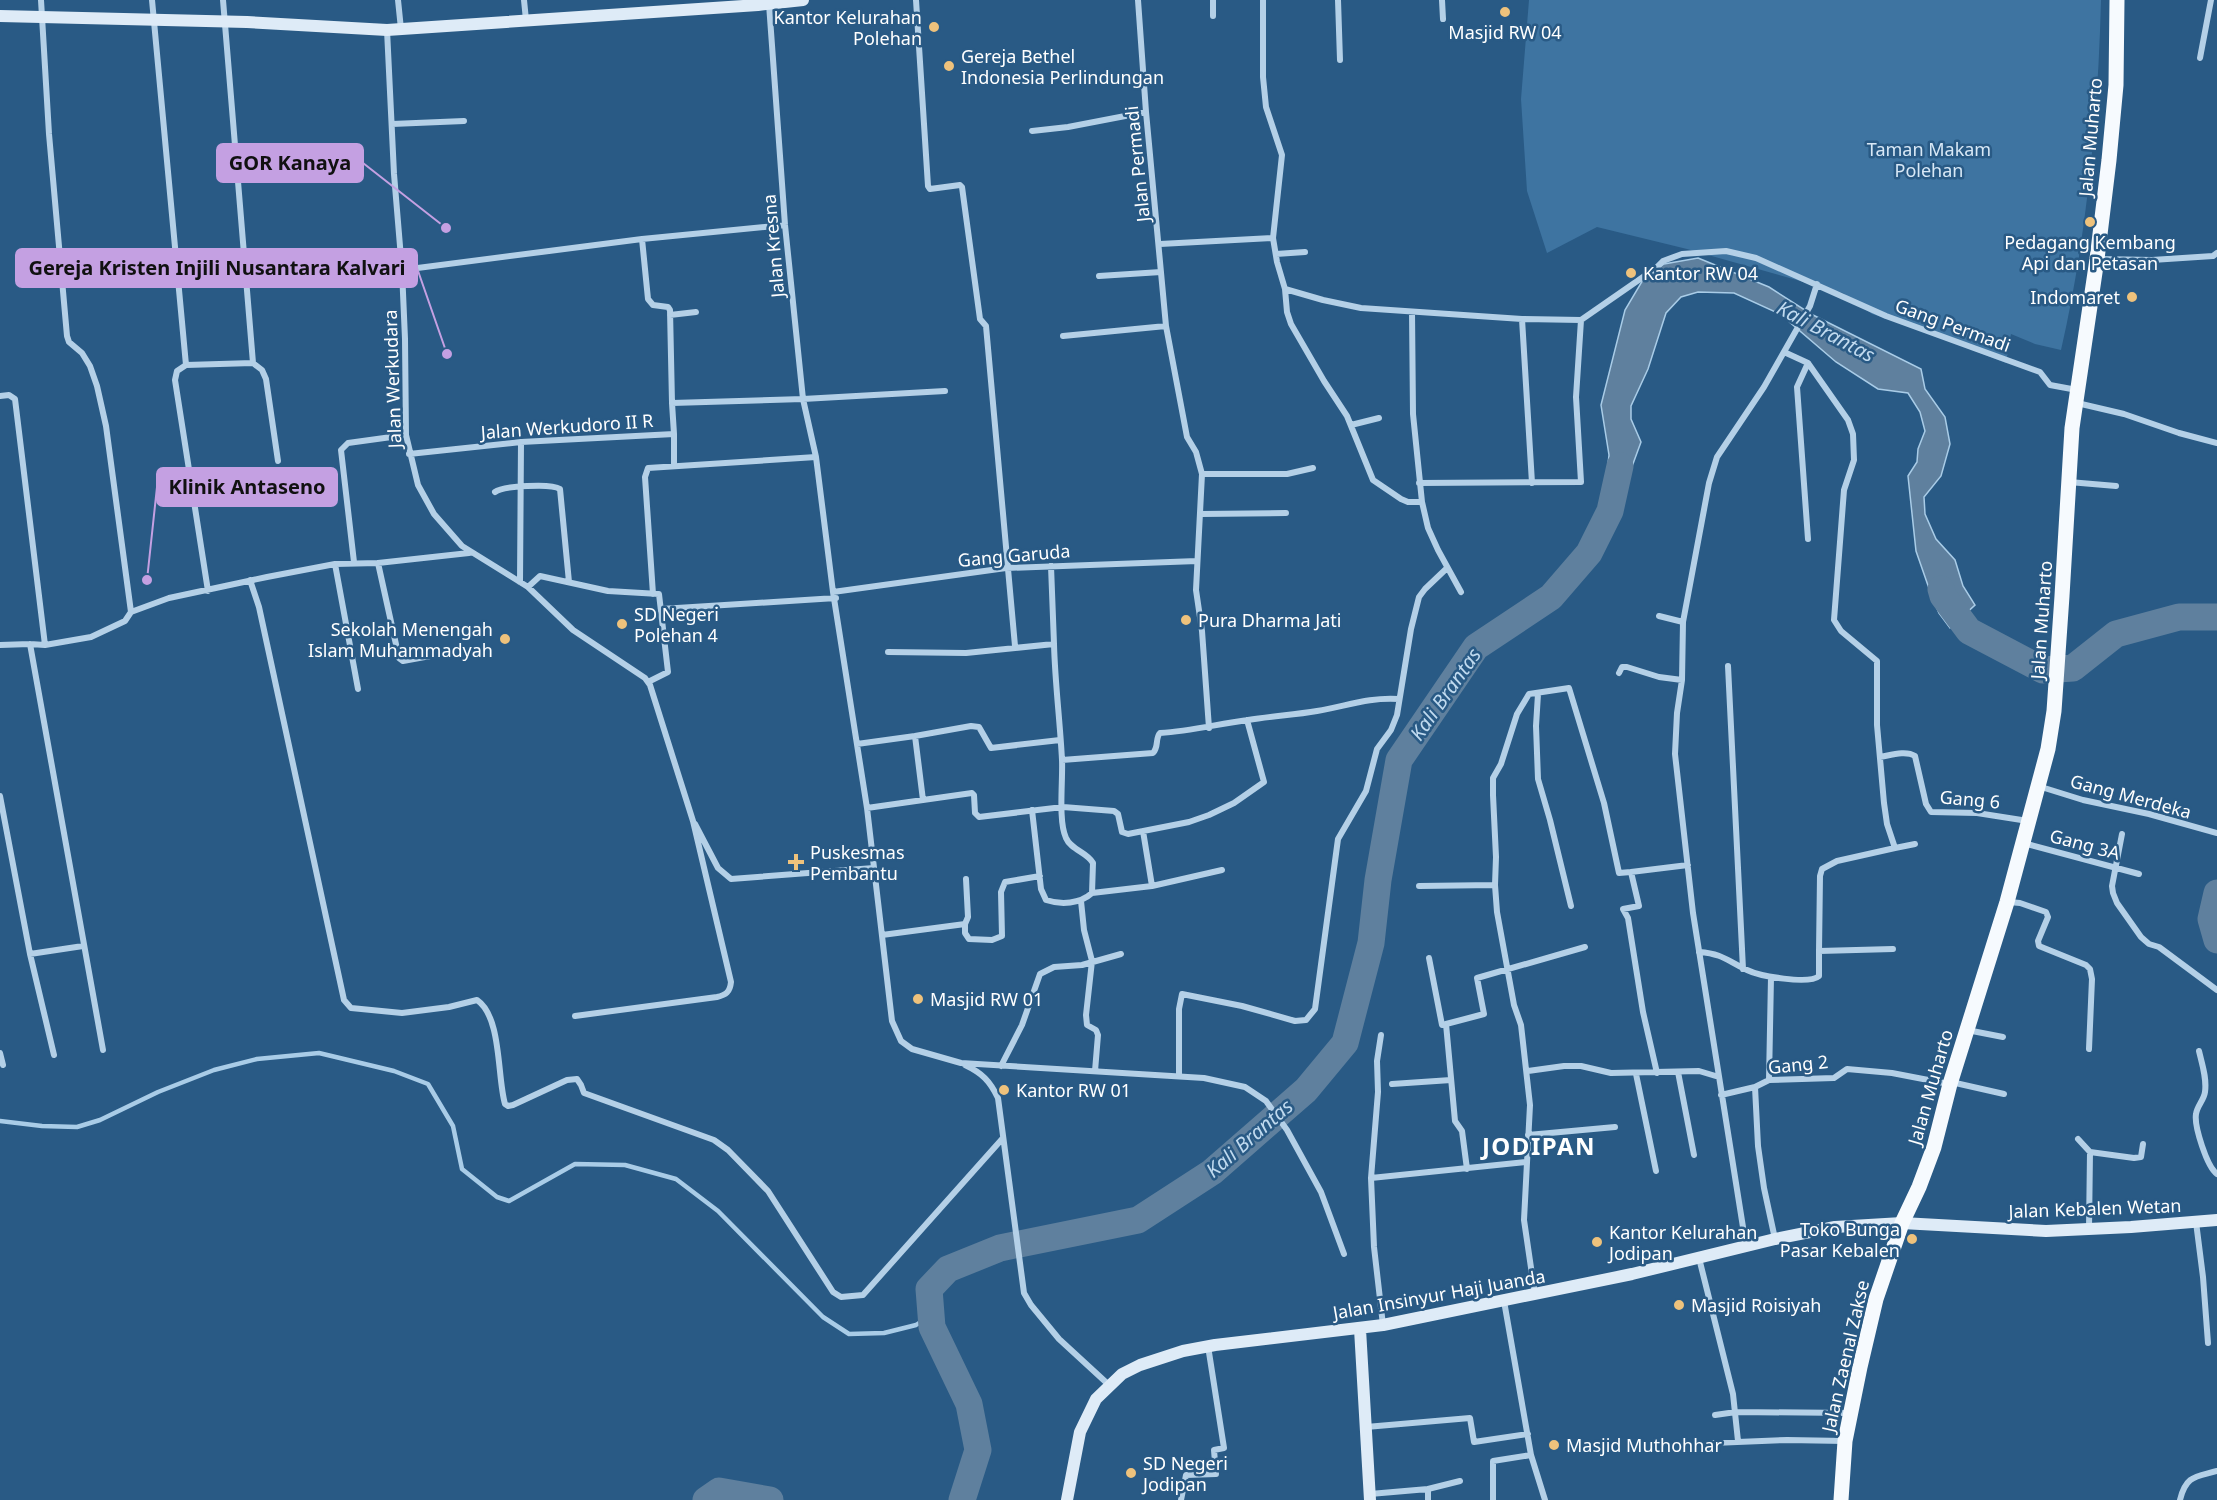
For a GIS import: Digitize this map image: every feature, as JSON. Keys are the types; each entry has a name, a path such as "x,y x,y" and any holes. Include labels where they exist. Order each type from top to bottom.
{"main road":[{"path":"0,16 225,21 387,30 802,0"},
{"name":"Jalan Muharto","path":"1902,1223 1920,1187 1934,1147 1950,1083 2007,902 2048,749 2054,711 2072,428 2097,259 2116,85 2117,0"},
{"name":"Jalan Kebalen Wetan","path":"1902,1223 2046,1231 2217,1220"},
{"name":"Jalan Insinyur Haji Juanda","path":"1067,1500 1080,1432 1091,1406 1122,1374 1140,1365 1183,1351 1208,1346 1360,1329 1535,1295 1834,1227 1902,1223"},
{"name":"Jalan Zaenal Zakse","path":"1841,1500 1845,1441 1850,1413 1876,1299 1902,1223"},
{"path":"1360,1329 1370,1497"}],"street":[{"path":"41,0 49,134 65,321 69,342 90,366 97,386 106,426 131,612"},
{"path":"152,0 186,365"},
{"path":"223,0 253,363"},
{"path":"398,0 401,28"},
{"path":"524,0 526,20"},
{"path":"916,0 928,186 930,189 960,184 962,187 980,320 986,325 1006,568 1015,646"},
{"name":"Jalan Permadi","path":"1138,0 1166,326 1187,437 1196,452 1202,474"},
{"path":"1212,0 1213,16"},
{"path":"1263,0 1262,57 1266,107 1282,155 1273,238 1285,289 1287,312 1291,324 1351,424 1373,480 1408,502 1422,502"},
{"path":"1338,0 1340,60"},
{"path":"1442,0 1443,19"},
{"path":"2200,58 2211,0"},
{"name":"Jalan Kresna","path":"762,3 803,399 816,458 834,595 867,808 892,1021 901,1041 916,1051 962,1064"},
{"name":"Jalan Werkudara","path":"387,30 402,270 406,435 409,454 423,496 434,514 469,553 528,587 573,630 648,682"},
{"path":"1032,132 1146,112"},
{"path":"392,124 464,121"},
{"path":"402,270 642,238 785,225"},
{"path":"642,238 648,299 653,305 668,307 670,315 672,403"},
{"path":"1160,244 1273,238"},
{"name":"Gang Permadi","path":"1581,320 1663,261 1682,254 1726,251 1756,258 1886,316 2040,372 2050,385 2077,396 2179,433 2217,443"},
{"path":"1276,254 1305,252"},
{"path":"2097,259 2152,260 2213,256 2217,253"},
{"path":"1098,276 1161,272"},
{"path":"1746,1246 1700,952 1675,754 1677,713 1682,680 1683,622 1709,483 1717,457 1764,387 1810,306 1817,284"},
{"path":"1285,289 1361,308 1522,319 1581,320 1576,397 1581,482 1419,483"},
{"path":"670,315 696,312"},
{"path":"1412,312 1413,414 1422,502 1428,528 1446,569 1461,592"},
{"path":"1522,319 1532,483"},
{"path":"1063,336 1166,326"},
{"path":"1784,352 1808,363 1848,420 1853,434 1854,460 1844,490 1833,614 1841,631 1877,661 1880,758 1887,824 1895,848"},
{"path":"208,591 175,380 177,371 186,365 253,363 262,370 266,379 278,461"},
{"path":"1808,363 1797,387 1808,539"},
{"name":"Jalan Werkudoro II R","path":"409,454 521,442 674,434 672,403 945,391"},
{"path":"0,396 9,395 15,399 45,645"},
{"path":"1351,424 1379,418"},
{"path":"674,434 674,465"},
{"path":"354,562 341,450 348,443 406,435"},
{"path":"520,582 521,442"},
{"path":"653,594 645,477 648,468 816,458"},
{"path":"1209,728 1202,631 1196,590 1202,474 1287,474 1313,468"},
{"path":"2069,482 2116,486"},
{"path":"495,492 500,489 554,485 560,489 569,582"},
{"path":"1200,514 1286,513"},
{"path":"0,645 45,645 91,637 122,623 131,612 169,598 250,580 335,564 469,553"},
{"name":"Gang Garuda","path":"661,609 834,595 1006,568 1197,561"},
{"path":"378,562 399,658 403,661 452,652"},
{"path":"335,564 358,689"},
{"path":"1051,566 1065,837 1070,845 1093,862 1092,892"},
{"path":"1179,1076 1179,1009 1182,994 1242,1006 1295,1021 1306,1020 1315,1009 1338,839 1366,790 1377,749 1391,730 1419,597 1446,569"},
{"path":"528,587 540,576 608,591 659,594 668,672 648,682 651,685 693,821 729,973 730,989 725,995 575,1016"},
{"path":"250,580 259,607 344,1000 351,1008 402,1013 449,1007 477,1000 485,1008 493,1028 505,1104 513,1105 567,1080 576,1079 581,1084 584,1093 714,1140 728,1150 768,1191 833,1292 841,1297 863,1295 1003,1138"},
{"path":"1659,616 1683,622"},
{"path":"30,644 82,946 103,1050"},
{"path":"888,652 966,653 1015,646 1054,644"},
{"path":"1728,666 1743,969"},
{"path":"1619,673 1622,668 1627,667 1659,677 1682,680"},
{"path":"1535,1295 1524,1220 1530,1105 1521,1025 1514,1005 1495,885 1493,778 1502,764 1517,714 1529,694 1569,688 1604,802 1619,873 1688,865"},
{"path":"1538,694 1536,726 1538,779 1571,906"},
{"path":"1062,760 1148,754 1157,748 1157,737 1160,733 1209,728 1247,720 1318,711 1356,701 1380,698 1399,699"},
{"path":"867,808 972,794 974,795 975,813 979,817 1062,807 1116,811 1122,832 1128,834 1189,822 1234,803 1262,785 1263,779 1247,720"},
{"path":"857,744 971,726 979,727 991,748 1060,740"},
{"path":"915,736 923,800"},
{"name":"Gang 6","path":"1880,758 1906,753 1915,756 1926,804 1933,812 1977,813 2029,821"},
{"name":"Gang Merdeka","path":"2038,786 2083,800 2217,832"},
{"path":"0,796 30,954 54,1055"},
{"path":"1032,810 1041,889 1046,900 1081,901 1092,892 1152,886 1222,870"},
{"path":"693,821 718,868 731,879 874,868"},
{"path":"1143,831 1152,886"},
{"path":"2122,834 2112,886 2120,908 2141,937 2149,944 2159,947 2217,990"},
{"name":"Gang 3A","path":"2023,842 2139,874"},
{"path":"1700,952 1722,956 1743,969 1771,977 1815,980 1819,976 1820,876 1822,869 1837,861 1915,844"},
{"path":"1631,872 1639,906 1623,909 1628,918 1643,1012 1657,1073"},
{"path":"966,879 968,917 965,933 969,939 992,940 999,938 1002,933 1002,886 1005,882 1040,876"},
{"path":"1419,886 1495,885"},
{"path":"1081,901 1084,930 1092,961 1086,1015 1088,1025 1096,1030 1098,1035 1095,1071"},
{"path":"2007,902 2020,903 2046,912 2048,917 2038,946 2086,965 2090,969 2092,979 2089,1049"},
{"path":"882,935 965,924"},
{"path":"30,954 82,946"},
{"path":"1429,958 1442,1025 1484,1014 1477,978 1585,947"},
{"path":"1819,951 1893,949"},
{"path":"1001,1066 1022,1025 1040,974 1054,967 1082,965 1121,954"},
{"path":"1769,1080 1771,977"},
{"path":"1446,1024 1455,1121 1462,1131 1467,1169"},
{"path":"1966,1030 2003,1037"},
{"path":"1381,1035 1377,1061 1378,1092 1371,1178 1374,1247 1383,1325"},
{"path":"2199,1051 2205,1076 2205,1094 2196,1113 2197,1126 2211,1168 2217,1174"},
{"path":"0,1053 3,1065"},
{"path":"962,1064 981,1073 991,1084 998,1098 1024,1293 1059,1339 1109,1385"},
{"path":"962,1064 1179,1076 1245,1087 1266,1101 1287,1130 1321,1192 1344,1254"},
{"path":"1527,1071 1581,1066 1611,1073 1699,1071 1719,1077"},
{"name":"Gang 2","path":"1721,1095 1755,1087 1769,1080 1834,1078 1847,1069 1892,1073 2004,1094"},
{"path":"1678,1072 1694,1155"},
{"path":"1636,1074 1656,1171"},
{"path":"1392,1084 1451,1080"},
{"path":"1755,1087 1758,1146 1775,1239"},
{"path":"1528,1135 1615,1127"},
{"path":"2078,1139 2090,1152 2134,1158 2141,1157 2143,1144"},
{"path":"2089,1229 2090,1152"},
{"path":"1371,1178 1526,1162"},
{"path":"2196,1222 2208,1343"},
{"path":"1699,1257 1714,1325 1725,1357 1736,1413 1738,1442"},
{"path":"1504,1300 1531,1455 1545,1500"},
{"path":"1181,1500 1186,1475 1216,1474 1214,1450 1224,1449 1208,1346"},
{"path":"1715,1414 1850,1413"},
{"path":"1366,1427 1470,1418 1474,1442 1528,1434"},
{"path":"1713,1443 1845,1441"},
{"path":"1493,1500 1493,1461 1531,1455"},
{"path":"2180,1500 2191,1478 2217,1471"},
{"path":"1370,1497 1428,1489 1460,1481"},
{"path":"1428,1489 1428,1500"}],"green space":[{"name":"Taman Makam Polehan","path":"1529,0 2101,0 2090,176 2078,264 2061,350 2035,344 2011,334 2006,363 1872,314 1843,293 1687,249 1597,227 1547,253 1527,191 1521,99"}],"water":[{"path":"1698,258 1769,287 1811,314 1921,369 1925,389 1945,417 1950,444 1941,476 1924,497 1925,514 1936,539 1955,560 1963,586 1975,605 1950,628 1939,613 1916,551 1908,476 1917,462 1918,449 1925,431 1920,412 1908,393 1878,389 1836,362 1780,314 1734,293 1698,292 1681,297 1666,313 1648,369 1631,406 1631,419 1641,442 1619,502 1604,500 1609,455 1601,405 1625,310 1644,278 1664,264"}],"waterway":[{"name":"Kali Brantas","path":"962,1500 978,1450 969,1404 932,1327 929,1289 948,1269 1000,1248 1138,1220 1212,1172 1306,1090 1345,1043 1371,943 1378,880 1399,760 1476,647 1551,597 1589,553 1610,511 1620,466"},
{"name":"Kali Brantas","path":"1941,589 1943,596 1969,631 2043,670 2073,668 2116,634 2179,617 2217,617"},
{"name":"Kali Brantas","path":"2217,893 2211,919 2217,940"},
{"path":"0,1121 77,1127 100,1120 158,1092 214,1070 257,1059 319,1053 394,1071 428,1084 453,1126 462,1169 497,1197 509,1201 575,1164 625,1165 676,1179 718,1211 823,1317 849,1334 884,1333 916,1325 931,1315"},
{"name":"Kali Brantas","path":"706,1500 719,1491 770,1500"}],"place":[{"name":"Masjid RW 04","path":"1505,12"},
{"name":"Kantor Kelurahan Polehan","path":"934,27"},
{"name":"Gereja Bethel Indonesia Perlindungan","path":"949,66"},
{"name":"Pedagang Kembang Api dan Petasan","path":"2090,222"},
{"name":"GOR Kanaya","path":"446,228"},
{"name":"Kantor RW 04","path":"1631,273"},
{"name":"Indomaret","path":"2132,297"},
{"name":"Gereja Kristen Injili Nusantara Kalvari","path":"447,354"},
{"name":"Klinik Antaseno","path":"147,580"},
{"name":"Pura Dharma Jati","path":"1186,620"},
{"name":"SD Negeri Polehan 4","path":"622,624"},
{"name":"Sekolah Menengah Islam Muhammadyah","path":"505,639"},
{"name":"Puskesmas Pembantu","path":"796,862"},
{"name":"Masjid RW 01","path":"918,999"},
{"name":"Kantor RW 01","path":"1004,1090"},
{"name":"Toko Bunga Pasar Kebalen","path":"1912,1239"},
{"name":"Kantor Kelurahan Jodipan","path":"1597,1242"},
{"name":"Masjid Roisiyah","path":"1679,1305"},
{"name":"Masjid Muthohhar","path":"1554,1445"},
{"name":"SD Negeri Jodipan","path":"1131,1473"}],"district":[{"name":"JODIPAN","path":"1539,1145"}]}
